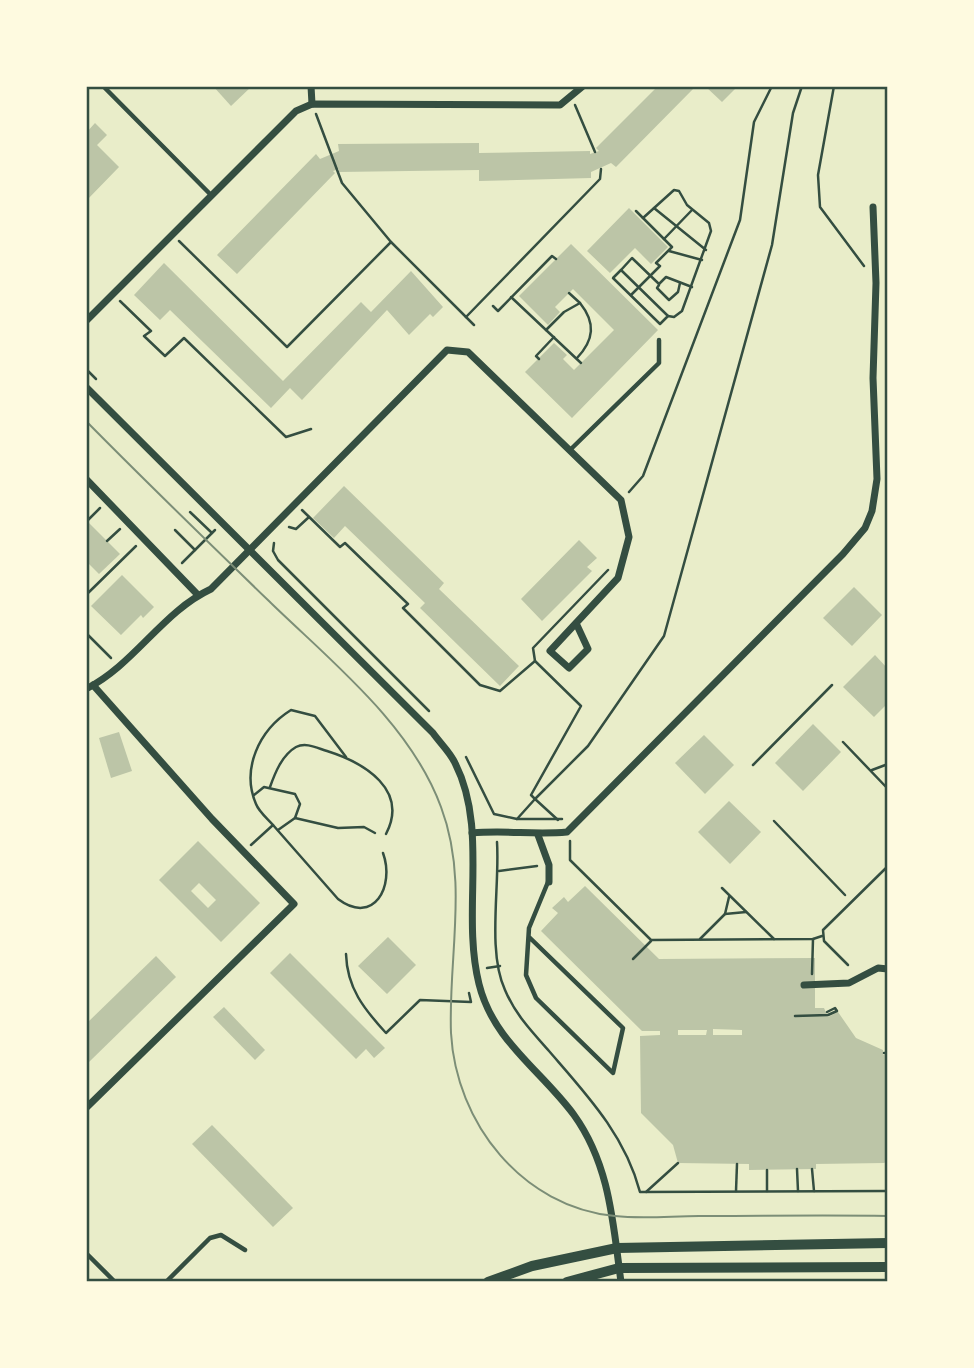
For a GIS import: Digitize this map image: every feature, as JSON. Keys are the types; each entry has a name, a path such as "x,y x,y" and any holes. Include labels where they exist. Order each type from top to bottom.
{"street":[{"path":"311,86 312,104"},
{"path":"86,321 296,111 312,104 560,104 583,86"},
{"path":"472,833 511,831 538,835 567,832 843,554 865,528 872,511 877,479 873,378 876,283 873,207"},
{"path":"86,1108 294,904 89,687 121,668 188,600 211,589 447,350 468,352 621,500 629,537 618,578 576,623 550,651 569,668 587,649 576,623"},
{"path":"86,387 433,733 455,762 472,833 470,884 474,956 487,1009 501,1035 575,1116 591,1145 610,1192 621,1282"},
{"path":"86,479 198,595"},
{"path":"538,835 549,865 549,881"},
{"path":"804,985 849,983 878,968 888,969"},
{"path":"488,1282 532,1266 617,1248 888,1243"},
{"path":"568,1282 619,1268 888,1267"}],"lane":[{"path":"103,86 211,195"},
{"path":"570,450 659,363 659,340"},
{"path":"529,937 623,1028 613,1073 536,998 526,975 529,928 549,881"},
{"path":"166,1282 210,1238 221,1235 245,1250"},
{"path":"86,1253 115,1282"}],"path":[{"path":"621,500 643,476 740,220 754,122 772,86"},
{"path":"517,818 588,746 664,636 772,245 793,113 802,86"},
{"path":"834,86 818,175 820,206 876,283"},
{"path":"572,97 595,152"},
{"path":"312,104 342,183 391,242 474,325"},
{"path":"467,317 600,179 601,169"},
{"path":"621,270 668,316 674,317 682,311 706,250 711,231 709,223 692,210 679,191 674,190 643,218"},
{"path":"654,208 706,250"},
{"path":"664,239 692,210"},
{"path":"631,295 672,247 636,211"},
{"path":"172,234 287,347 391,242"},
{"path":"668,251 702,260"},
{"path":"493,306 498,311 552,256 556,259"},
{"path":"659,284 632,258 613,278 660,324 668,316"},
{"path":"680,283 678,292 669,300 657,288 666,277 692,287"},
{"path":"569,293 580,303 591,320 590,342 576,358"},
{"path":"512,297 582,363"},
{"path":"120,301 151,331 144,336 165,356 184,338 286,437 311,429"},
{"path":"547,330 564,312 580,303"},
{"path":"538,359 536,356 554,337"},
{"path":"87,521 107,501"},
{"path":"295,503 340,547 345,543 408,604 403,608 480,685 500,691 535,661"},
{"path":"190,512 212,533"},
{"path":"281,533 287,527 296,529 309,517"},
{"path":"107,541 128,522"},
{"path":"175,570 221,524"},
{"path":"175,530 195,550"},
{"path":"86,595 144,538"},
{"path":"274,540 273,551 278,561 434,717"},
{"path":"86,633 121,668"},
{"path":"753,765 832,685"},
{"path":"346,757 315,716 291,710 279,718 249,765 250,787 256,806 338,899 349,907 359,909 372,904 384,891 389,870 383,853"},
{"path":"843,742 888,789"},
{"path":"270,787 275,771 297,746 308,744 346,757 371,772 385,786 392,802 394,820 386,834"},
{"path":"461,751 477,775 483,795 494,814 517,818 567,818"},
{"path":"871,771 888,764"},
{"path":"254,795 264,787 295,794 300,804 295,818 278,830"},
{"path":"535,799 549,810"},
{"path":"295,818 338,828 364,827 375,833"},
{"path":"774,821 845,895"},
{"path":"243,851 273,825"},
{"path":"567,832 570,860 652,940 813,939 822,936 888,866"},
{"path":"499,871 570,860"},
{"path":"722,888 774,939"},
{"path":"700,940 724,914 729,896"},
{"path":"724,914 746,912"},
{"path":"822,936 848,965"},
{"path":"812,980 813,939"},
{"path":"633,959 652,940"},
{"path":"346,954 352,986 359,1003 386,1033 421,1000 436,1000"},
{"path":"794,1016 828,1015 837,1011 835,1008 827,1012"},
{"path":"646,1192 678,1163"},
{"path":"736,1191 737,1164"},
{"path":"797,1169 798,1191"},
{"path":"812,1169 814,1191"},
{"path":"767,1170 767,1191"},
{"path":"640,1192 888,1191"}],"building":[{"path":"213,86 252,86 231,106"},
{"path":"658,86 694,88 616,167 611,163 591,172 591,178 479,181 479,170 339,172 339,169 333,171 335,173 237,274 217,255 316,154 320,159 339,151 338,144 479,143 479,153 590,151 590,154 599,151 596,148"},
{"path":"705,86 738,86 722,102"},
{"path":"95,123 107,135 97,145 119,167 86,201 86,133"},
{"path":"629,208 668,247 651,264 635,248 610,273 587,251"},
{"path":"571,244 658,330 572,418 525,372 554,343 567,355 563,359 574,370 614,330 573,289 555,307 560,312 548,325 519,296"},
{"path":"164,263 283,381 361,302 371,312 411,271 443,307 433,317 430,314 409,335 387,310 302,400 290,388 271,408 170,310 160,320 134,295"},
{"path":"344,486 444,583 439,589 519,666 500,686 420,608 425,603 345,526 334,538 313,518"},
{"path":"86,520 120,554 99,574 86,561"},
{"path":"579,540 597,558 587,567 592,571 542,621 521,599"},
{"path":"122,575 154,607 143,618 141,615 121,635 91,606"},
{"path":"854,587 882,615 852,646 823,618"},
{"path":"875,655 888,669 888,703 874,717 843,687"},
{"path":"813,724 841,752 803,791 775,763"},
{"path":"119,732 132,771 111,778 99,738"},
{"path":"704,735 734,765 705,794 675,763"},
{"path":"729,801 761,832 730,864 698,832"},
{"path":"198,841 260,903 221,942 159,880","holes":["199,883 216,900 208,908 191,891"]},
{"path":"585,886 659,959 815,958 815,1008 824,1008 828,1017 838,1012 856,1038 883,1050 883,1055 888,1055 888,1161 816,1164 816,1169 749,1170 749,1164 678,1163 673,1145 641,1113 640,1036 660,1035 660,1031 642,1031 541,931 558,913 552,908 564,897 568,902","holes":["713,1029 742,1030 742,1035 713,1035","678,1030 707,1030 706,1035 678,1035"]},
{"path":"388,937 416,965 387,994 358,966"},
{"path":"290,953 385,1048 374,1058 366,1049 356,1059 270,973"},
{"path":"156,956 176,977 88,1063 86,1024"},
{"path":"224,1007 265,1050 255,1060 213,1017"},
{"path":"212,1125 293,1208 273,1227 192,1144"}],"tram line":[{"path":"86,421 368,697 411,749 428,777 441,807 454,863 456,891 451,1033 456,1066 466,1098 481,1128 500,1155 524,1178 551,1196 581,1209 615,1216 888,1216"}]}
